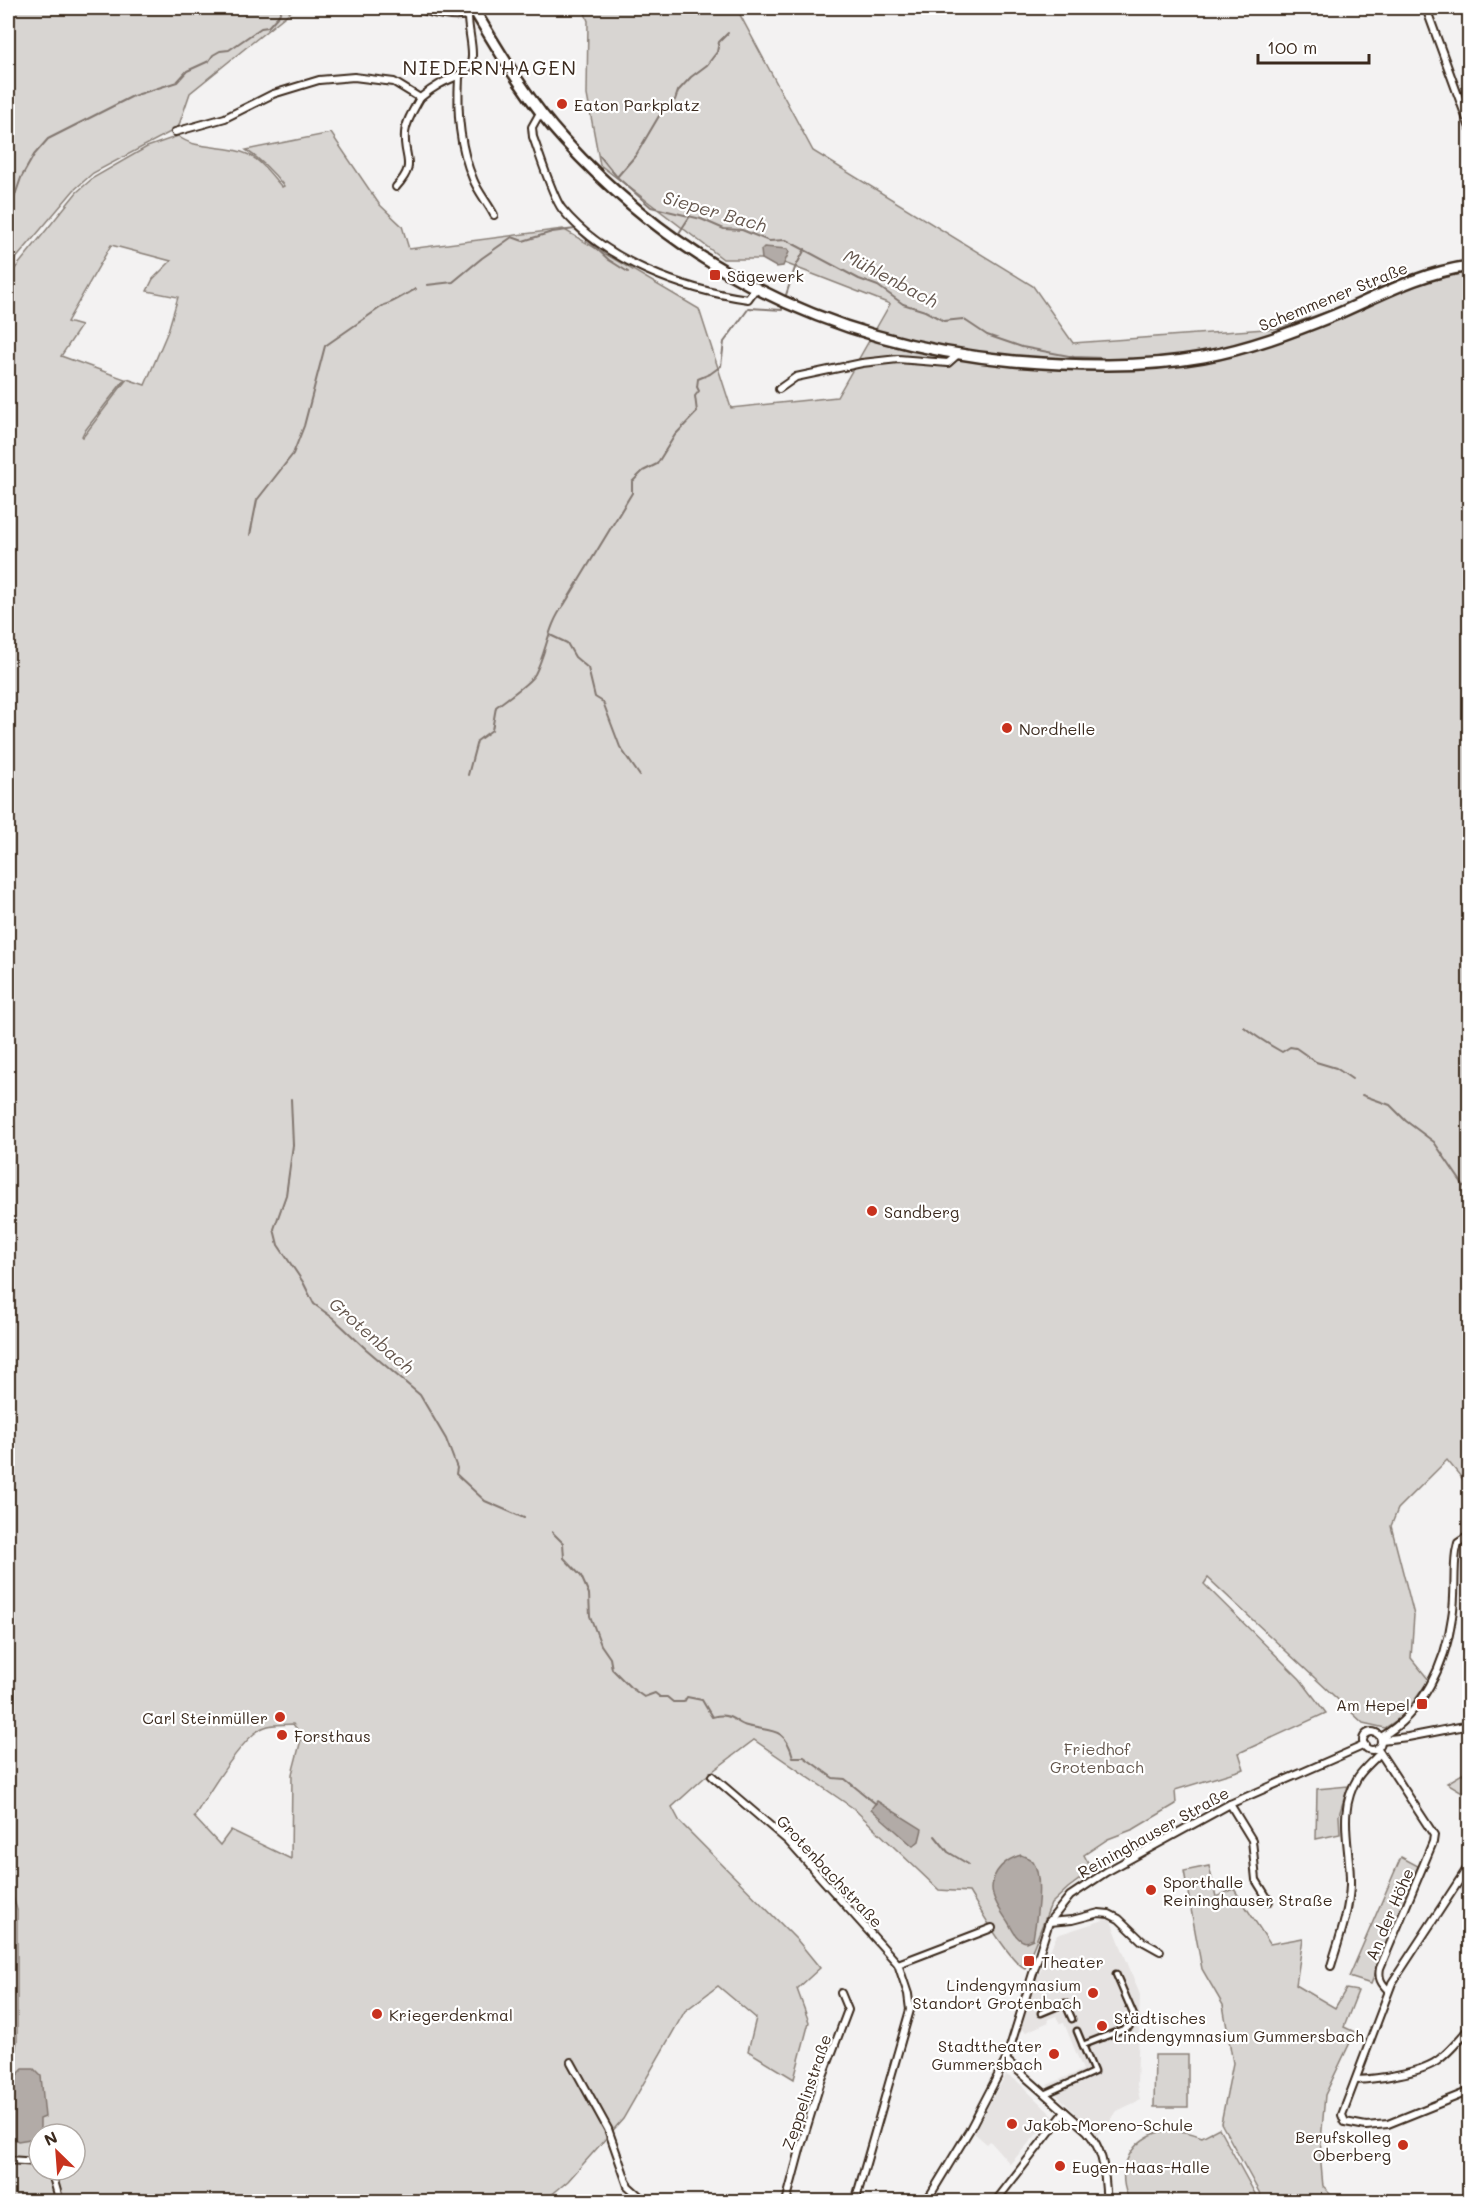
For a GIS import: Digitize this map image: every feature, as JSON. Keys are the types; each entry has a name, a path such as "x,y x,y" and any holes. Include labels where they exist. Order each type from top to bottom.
{"main road":[{"name":"Schemmener Straße","path":"472,12 563,139 628,202 698,256 756,288 801,309 896,342 957,355 1057,365 1127,365 1204,357 1271,339 1430,273 1470,266"}],"street":[{"path":"396,187 407,172 406,126 420,98 442,82 459,77 471,63 472,12 432,13 416,8"},
{"path":"1426,8 1470,128"},
{"path":"176,132 225,118 273,94 319,80 354,77 393,82 420,98"},
{"path":"459,77 458,123 463,150 473,180 494,215"},
{"path":"541,111 532,127 533,137 561,207 585,232 645,271 706,290 748,299 756,288"},
{"name":"Schemmener Straße","path":"779,389 796,377 862,363 898,358 948,363 957,355"},
{"path":"1331,1966 1345,1923 1350,1886 1344,1821 1349,1794 1360,1775 1379,1751 1381,1738 1406,1718 1434,1679 1447,1647 1453,1615 1458,1543 1468,1537"},
{"path":"1381,1738 1408,1737 1470,1725"},
{"name":"Reininghauser Straße","path":"928,2198 969,2131 1006,2060 1049,1922 1061,1905 1083,1886 1230,1804 1365,1745 1364,1739 1367,1733 1376,1732 1381,1738"},
{"path":"1365,1745 1372,1750 1379,1751"},
{"name":"An der Höhe","path":"1379,1751 1434,1835 1380,1968 1378,1976 1388,1990 1470,1864"},
{"name":"Grotenbachstraße","path":"712,1776 788,1841 898,1964 908,1994 908,2019 855,2202"},
{"path":"1230,1804 1252,1840 1256,1880 1269,1901"},
{"path":"1049,1922 1072,1920 1099,1913 1109,1914 1119,1919 1142,1941 1160,1951"},
{"path":"898,1964 992,1928"},
{"path":"1083,2046 1129,2027 1135,2018 1116,1974"},
{"path":"1388,1990 1342,2115 1345,2122 1366,2126 1388,2124 1470,2091"},
{"name":"Zeppelinstraße","path":"786,2202 820,2084 848,2010 841,1993"},
{"path":"1041,2013 1065,2003 1071,2019"},
{"path":"1356,2080 1377,2079 1436,2062 1470,2027"},
{"path":"1045,2094 1094,2072 1077,2031"},
{"path":"1006,2060 1087,2131 1097,2143 1104,2170 1107,2202"},
{"path":"571,2062 609,2129 628,2186 646,2202"},
{"path":"995,2202 1065,2112"},
{"path":"8,2160 27,2161"},
{"path":"54,2182 60,2202"},
{"path":"928,2198 941,2202"}],"shaded area":[{"path":"764,247 787,249 789,252 783,266 776,267 762,259 761,250"},
{"path":"877,1801 922,1829 919,1841 913,1846 871,1809"},
{"path":"1021,1855 1033,1862 1039,1888 1033,1939 1026,1942 1017,1937 992,1892 997,1871 1010,1859"},
{"name":"Städtisches Lindengymnasium Gummersbach","path":"1110,1918 1140,1995 1137,2085 1140,2100 1117,2111 1104,2130 1097,2135 1047,2085 1083,2070 1064,2023 1060,2024 1056,2016 1048,2019 1049,2022 1026,2032 1019,2028 1038,1976 1057,1935"},
{"path":"23,2069 34,2069 41,2076 45,2117 40,2119 40,2122 27,2122 27,2140 18,2141 11,2137 12,2080"},
{"name":"Jakob-Moreno-Schule","path":"1006,2075 1016,2080 1053,2116 1010,2164 990,2141 987,2144 973,2132"}],"green space":[{"path":"8,8 295,8 190,93 178,128 93,173 74,190 8,268"},
{"name":"Friedhof Grotenbach","path":"583,8 738,8 813,151 1033,286 1073,343 1280,328 1469,262 1470,1488 1447,1460 1398,1509 1391,1526 1414,1615 1411,1658 1429,1680 1404,1715 1385,1728 1363,1723 1208,1578 1204,1584 1300,1679 1326,1713 1239,1753 1244,1769 1175,1790 1176,1804 1134,1829 1108,1839 1084,1855 1092,1870 1051,1904 1025,1968 1003,1946 969,1892 939,1890 853,1808 754,1740 705,1777 672,1807 680,1822 798,1941 820,1968 797,1989 809,2022 794,2079 748,2051 756,2018 718,1986 685,2011 623,2119 568,2181 544,2201 8,2202 8,2095 17,2041 17,1910 8,1881 8,273 14,270 77,192 93,178 147,147 178,136 193,144 239,151 257,160 282,187 284,186 271,171 246,150 331,133 379,204 402,226 409,249 563,229 699,309 731,408 837,397 890,304 774,259 723,259 600,165 587,95 588,21","holes":["111,245 171,261 153,279 147,291 178,297 168,331 145,385 127,379 83,437 84,432 125,379 61,356 81,326 67,322","293,1724 302,1736 292,1774 291,1859 231,1830 220,1845 194,1817 207,1795 236,1753 256,1732 265,1727"]},
{"path":"1469,1770 1469,1796 1447,1783"},
{"path":"1348,1786 1339,1815 1340,1834 1316,1839 1317,1789"},
{"path":"1401,1857 1418,1866 1371,1984 1349,1977"},
{"path":"1209,1866 1216,1897 1234,1889 1270,1944 1303,1938 1296,1985 1335,2008 1346,1989 1358,1991 1344,2027 1355,2032 1325,2095 1320,2153 1323,2187 1337,2201 1264,2201 1221,2123 1233,2063 1223,2005 1202,1969 1184,1871"},
{"path":"1155,2055 1188,2055 1188,2107 1154,2107"},
{"path":"1219,2128 1259,2201 1130,2201 1124,2181 1124,2171 1131,2152 1137,2145 1162,2131 1179,2131 1202,2137"}],"waterway":[{"path":"8,236 13,201 21,178 34,155 48,139 133,96 177,82 187,71 209,61 213,55 229,50 261,28 268,27 282,8"},
{"path":"432,8 445,11"},
{"path":"617,177 636,155 659,116 675,100 678,91 707,65 717,52 719,42 728,33"},
{"name":"Mühlenbach","path":"600,156 617,177 651,207 701,219 724,229 742,230 769,241 786,240 859,279 878,286 903,304 925,311 944,321 963,319 987,335 1022,347 1074,357 1103,358"},
{"name":"Sieper Bach","path":"679,233 690,216"},
{"path":"427,285 453,282 512,237 523,241 552,232 575,229 609,260 628,272"},
{"path":"786,295 795,268 805,249"},
{"path":"250,535 257,500 293,454 304,426 325,346 384,305 416,289"},
{"path":"468,775 477,741 492,730 496,707 523,687 535,674 554,621 632,493 632,482 643,471 657,464 675,435 697,412 695,396 699,391 698,379 721,366 724,342 749,308 782,310 782,308"},
{"path":"550,635 567,643 575,657 588,668 595,697 603,702 620,747 640,776"},
{"path":"1244,1027 1282,1052 1290,1047 1296,1048 1316,1062 1336,1068 1352,1079"},
{"path":"1362,1095 1390,1105 1406,1121 1434,1142 1468,1192 1470,1203"},
{"name":"Grotenbach","path":"291,1099 293,1145 286,1195 274,1229 278,1245 303,1282 314,1304 420,1395 446,1439 457,1468 456,1474 485,1501 524,1518"},
{"name":"Grotenbach","path":"552,1532 563,1543 564,1558 581,1576 589,1594 590,1616 601,1645 610,1658 612,1669 630,1687 644,1697 655,1693 673,1702 684,1702 687,1697 702,1700 712,1717 726,1716 744,1725 776,1732 786,1740 793,1757 804,1757 833,1778 845,1779 876,1804"},
{"name":"Grotenbach","path":"935,1836 948,1852 968,1864"}],"place":[{"name":"Eaton Parkplatz","path":"562,104"},
{"name":"Sägewerk","path":"715,275"},
{"name":"Nordhelle","path":"1007,728"},
{"name":"Sandberg","path":"872,1211"},
{"name":"Am Hepel","path":"1422,1704"},
{"name":"Carl Steinmüller","path":"280,1717"},
{"name":"Forsthaus","path":"282,1735"},
{"name":"Sporthalle Reininghauser Straße","path":"1151,1890"},
{"name":"Theater","path":"1029,1961"},
{"name":"Lindengymnasium Standort Grotenbach","path":"1093,1993"},
{"name":"Kriegerdenkmal","path":"377,2014"},
{"name":"Städtisches Lindengymnasium Gummersbach","path":"1102,2026"},
{"name":"Stadttheater Gummersbach","path":"1054,2054"},
{"name":"Jakob-Moreno-Schule","path":"1012,2124"},
{"name":"Berufskolleg Oberberg","path":"1403,2145"},
{"name":"Eugen-Haas-Halle","path":"1060,2166"}],"district":[{"name":"NIEDERNHAGEN","path":"490,67"}]}
